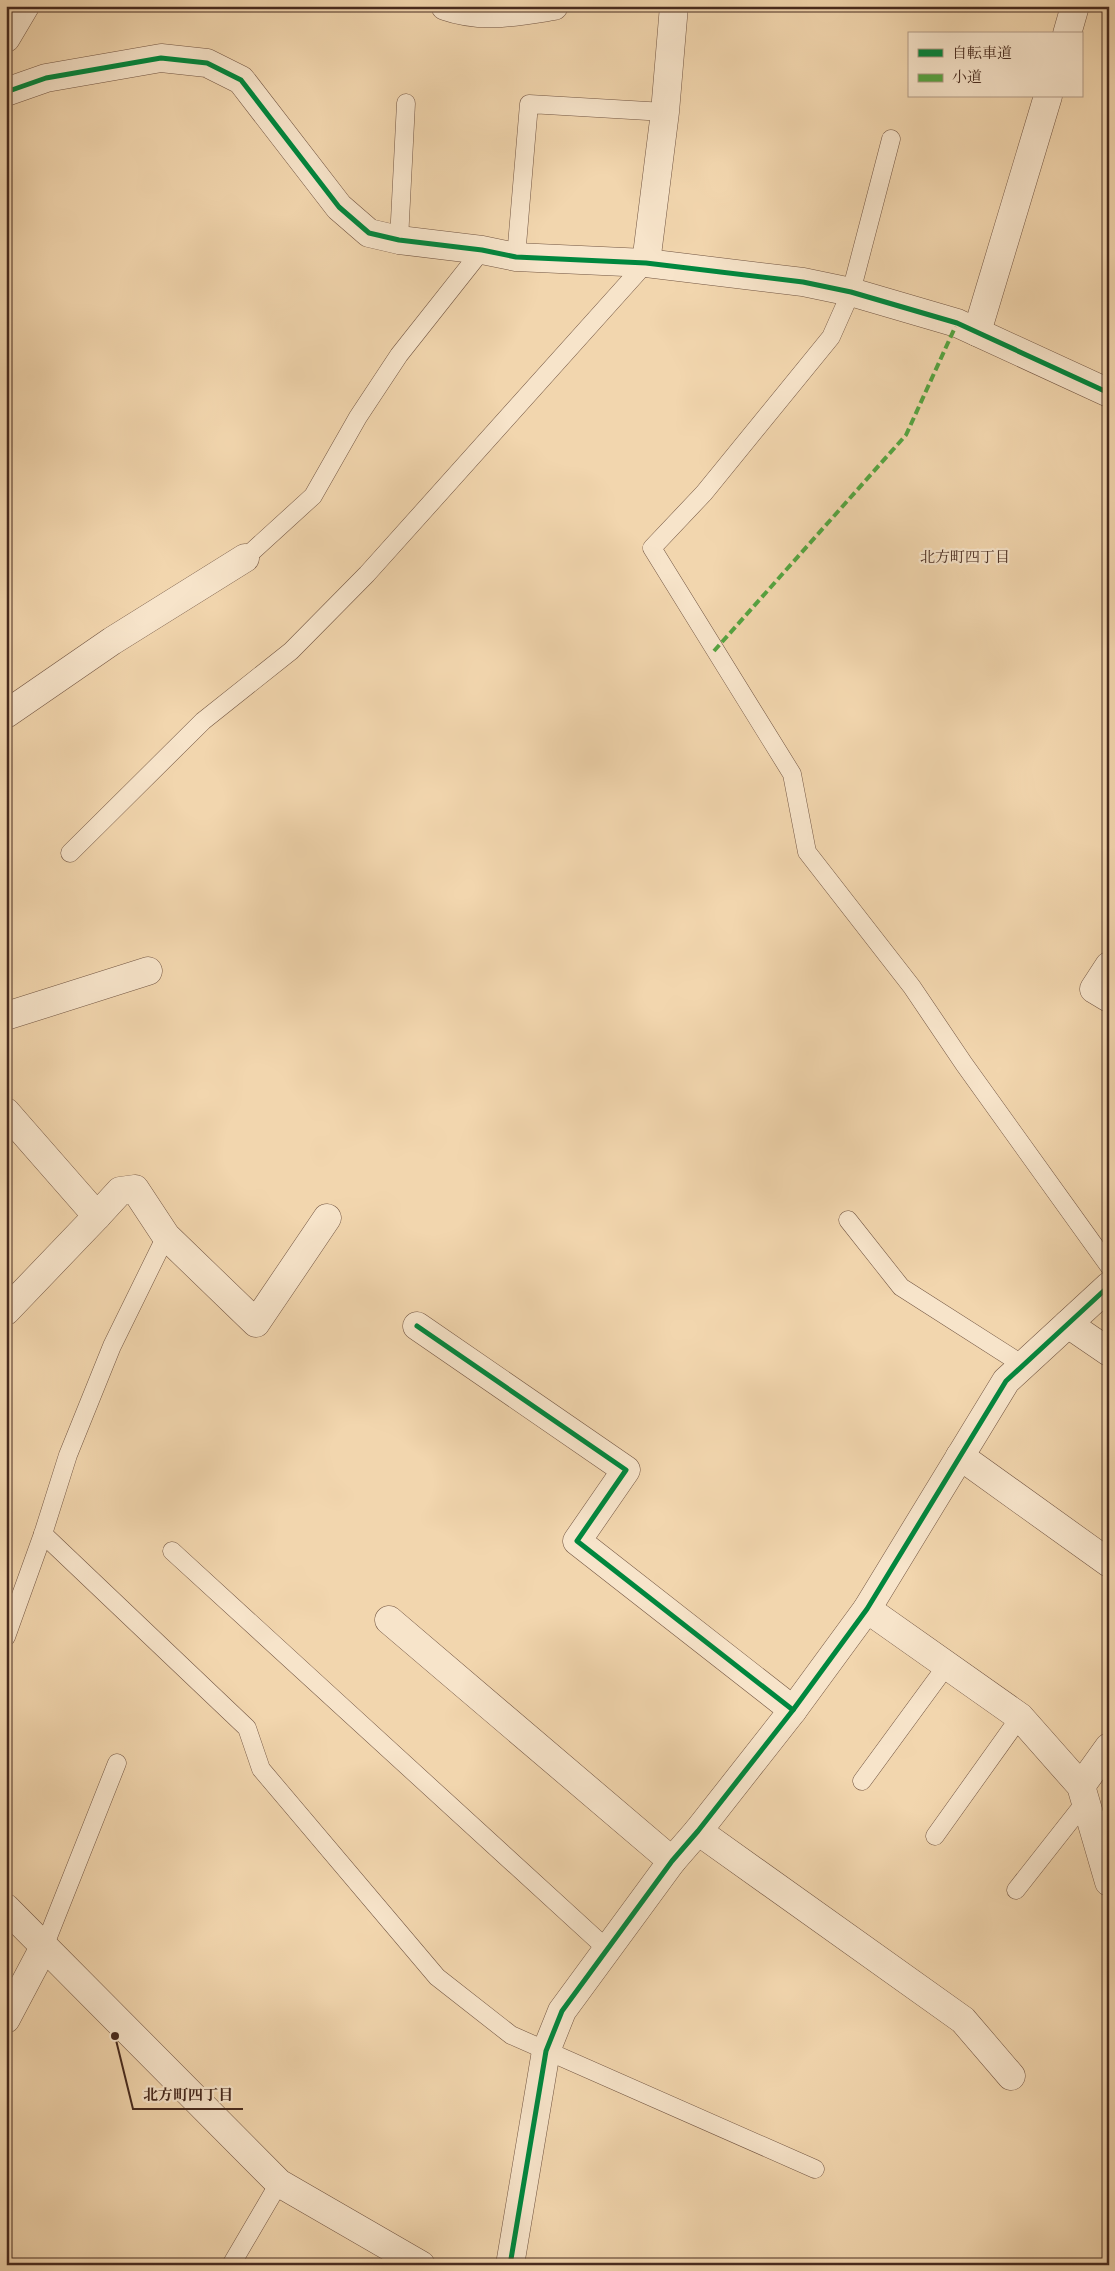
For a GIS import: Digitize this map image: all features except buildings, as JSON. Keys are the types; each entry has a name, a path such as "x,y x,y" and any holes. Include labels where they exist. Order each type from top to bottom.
{"street":[{"path":"6,38 25,6"},
{"path":"445,6 464,13 504,14 554,6"},
{"path":"646,262 665,112 674,6"},
{"path":"1068,32 1075,6"},
{"path":"6,92 46,78 161,58 207,63 241,80 339,207 369,233 399,240 482,250 516,257 646,262 803,282 851,292 957,323 1109,392"},
{"path":"977,332 1047,98"},
{"path":"6,714 112,641 246,558"},
{"path":"1109,966 1094,989 1109,998"},
{"path":"6,1016 148,971"},
{"path":"6,1112 97,1216"},
{"path":"6,1311 120,1191 135,1189 166,1236 256,1323 328,1218"},
{"path":"510,2265 546,2051 562,2011 672,1861 698,1832 793,1710 867,1609 1006,1381 1109,1286"},
{"path":"1068,1324 1109,1352"},
{"path":"417,1326 626,1470 577,1541 793,1710"},
{"path":"960,1456 1109,1563"},
{"path":"867,1609 1020,1717 1083,1794 1109,1882"},
{"path":"389,1620 672,1861"},
{"path":"1083,1794 1109,1747"},
{"path":"698,1832 963,2020 1011,2076"},
{"path":"6,1908 279,2183 421,2265"},
{"path":"6,2019 44,1947"}],"lane":[{"path":"399,240 406,103"},
{"path":"516,257 529,104 665,112"},
{"path":"891,139 851,292 831,338 704,493 652,548 792,774 806,852 912,986 964,1064 1109,1266"},
{"path":"246,558 313,496 358,417 398,355 482,250"},
{"path":"70,853 204,721 291,651 367,574 646,262"},
{"path":"848,1220 901,1286 1023,1365"},
{"path":"6,1637 44,1534 68,1455 112,1346 166,1236"},
{"path":"44,1534 246,1728 260,1769 437,1977 511,2035 815,2169"},
{"path":"172,1551 607,1949"},
{"path":"862,1781 947,1665"},
{"path":"935,1836 1020,1717"},
{"path":"44,1947 117,1763"},
{"path":"1016,1890 1083,1794"},
{"path":"231,2265 279,2183"}],"marked path":[{"path":"714,651 906,435 957,323"}],"cycle path":[{"path":"6,92 46,78 161,58 207,63 241,80 339,207 369,233 399,240 482,250 516,257 646,263 803,282 851,292 957,323 1109,393"},
{"path":"510,2265 546,2051 562,2011 672,1861 698,1831 793,1710 867,1609 1006,1381 1109,1286"},
{"path":"417,1326 626,1470 577,1541 793,1710"}],"place":[{"name":"北方町四丁目","path":"115,2036"}],"district":[{"name":"北方町四丁目","path":"965,558"}]}
